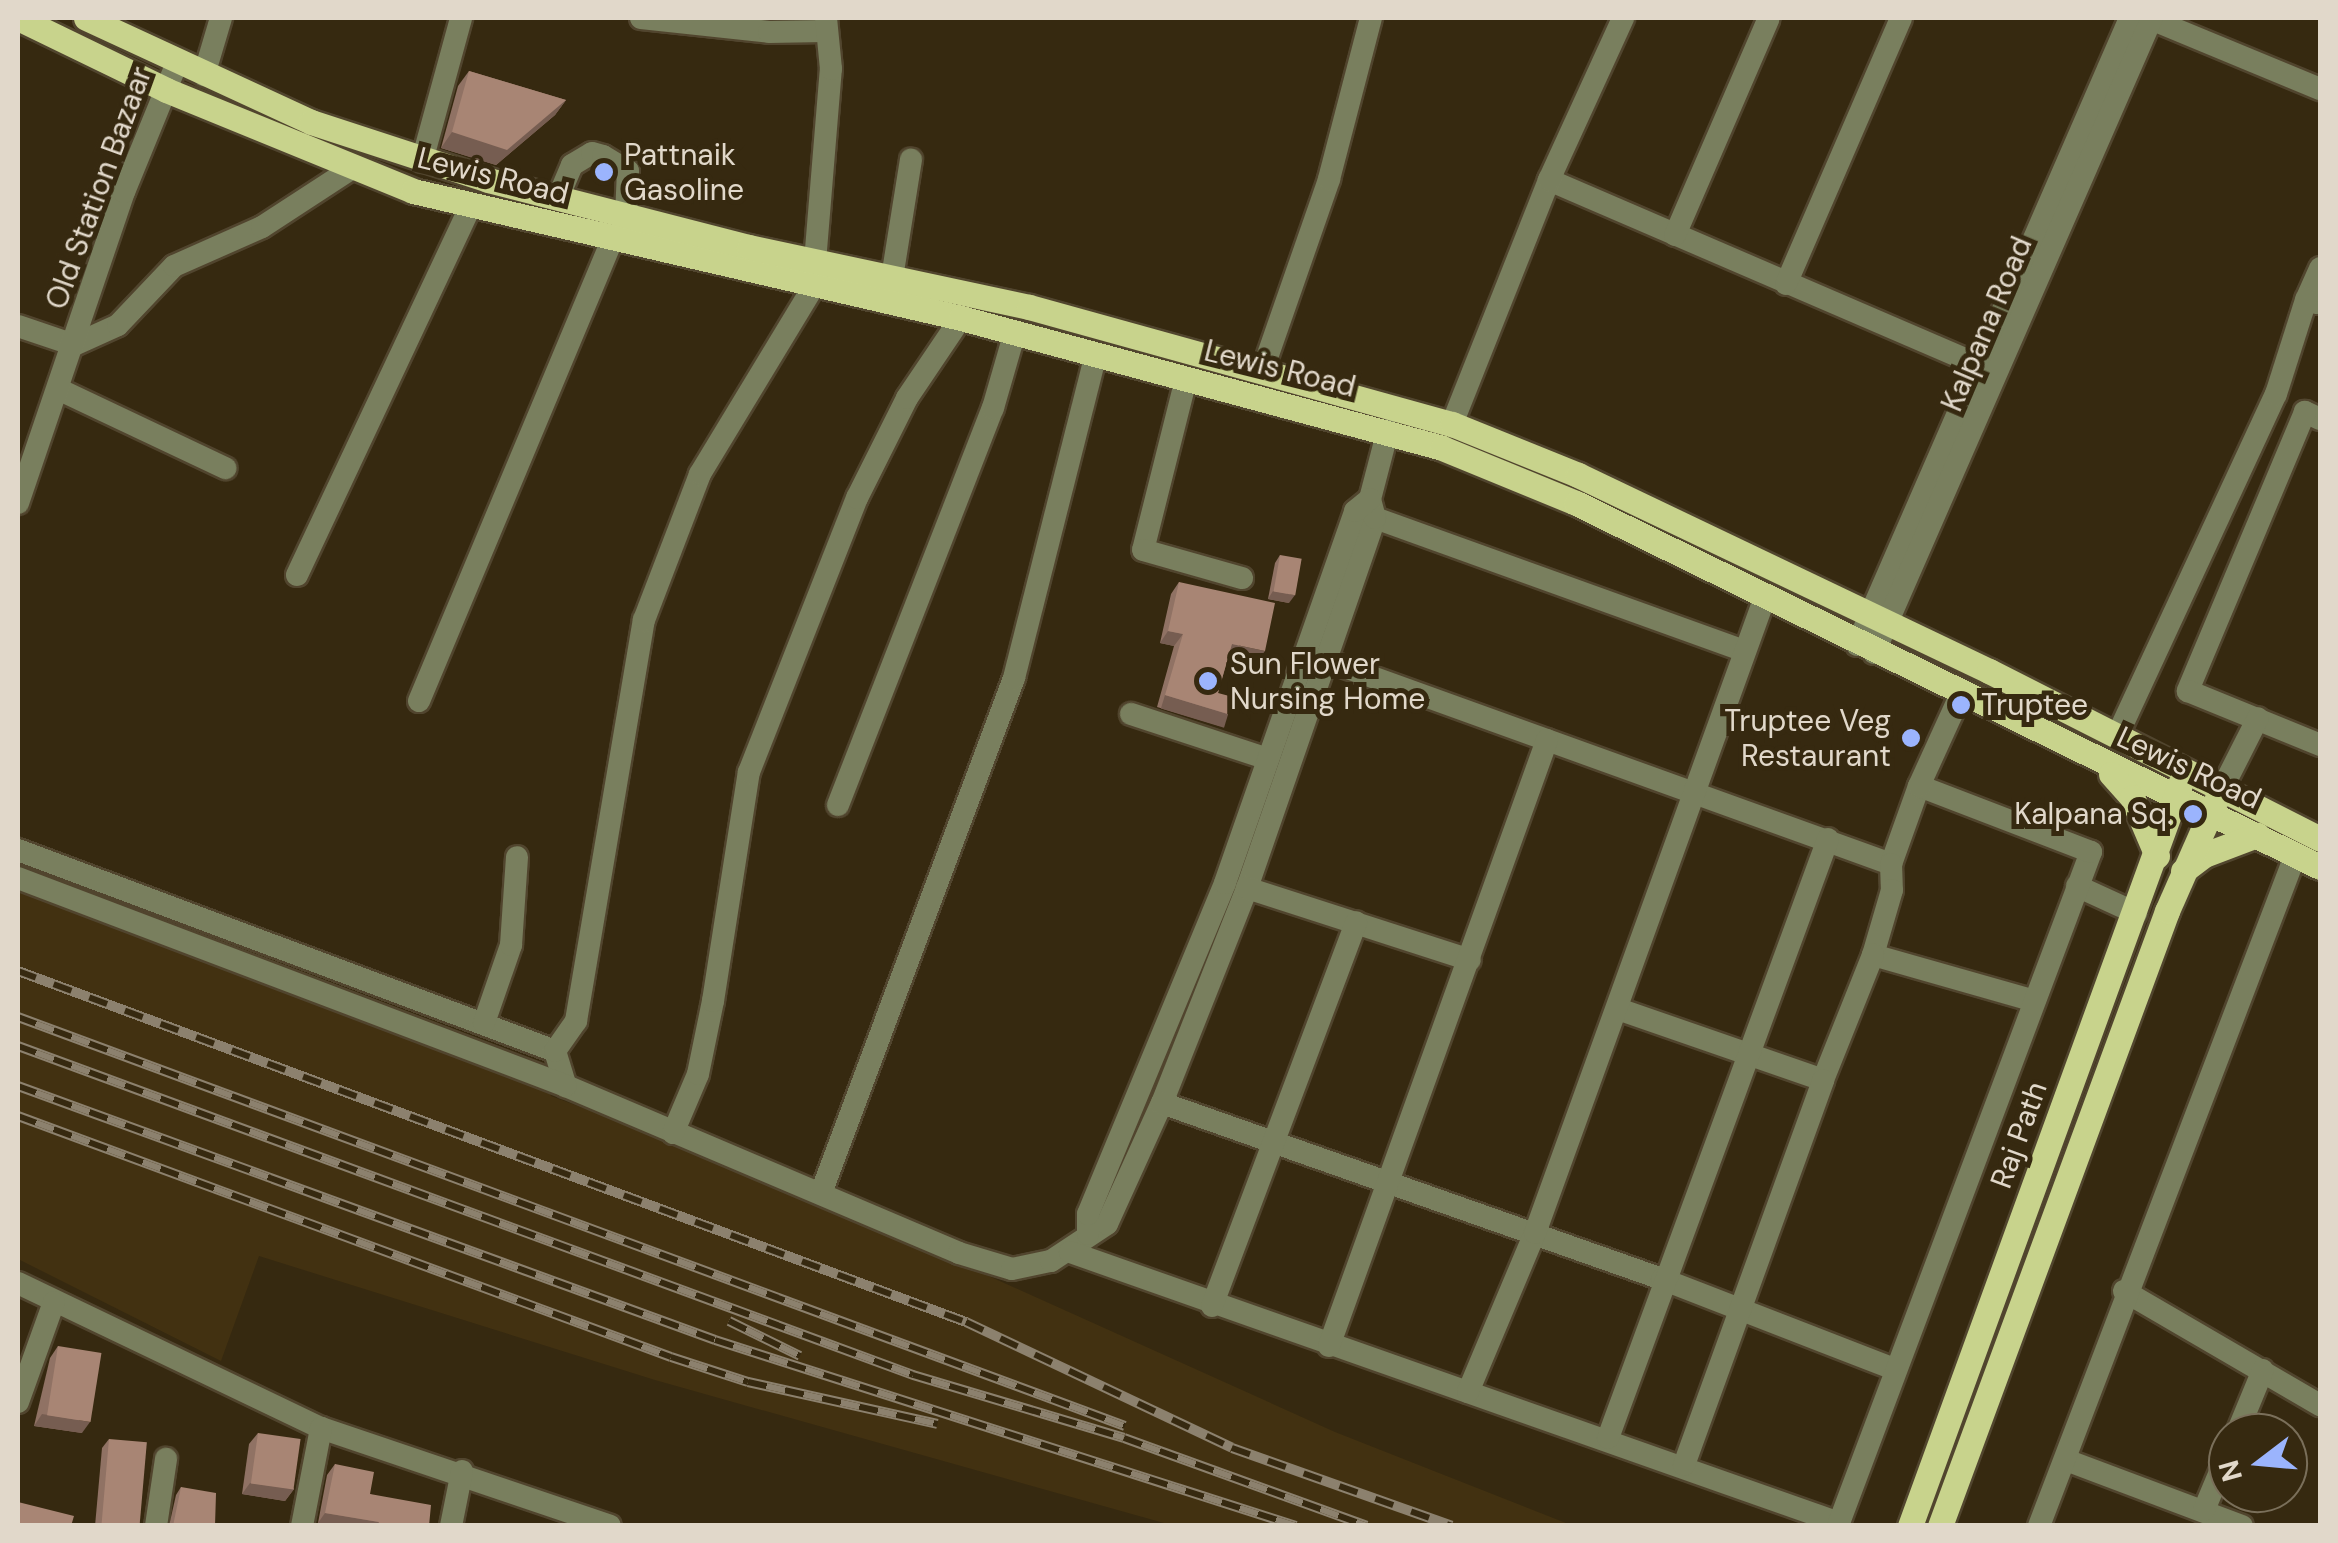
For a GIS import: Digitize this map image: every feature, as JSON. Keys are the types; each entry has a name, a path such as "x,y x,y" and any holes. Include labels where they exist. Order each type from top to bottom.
{"main road":[{"name":"Lewis Road","path":"18,18 166,90 351,168 470,208 620,227 814,274 961,318 1388,430 1542,488 1960,696 2320,867"},
{"name":"Lewis Road","path":"91,19 204,75 422,161 558,198 620,227"},
{"name":"Lewis Road","path":"814,274 892,278 1263,369 1452,424 1578,475 2190,769 2320,839"},
{"path":"2101,763 2132,797 2157,856"},
{"name":"Raj Path","path":"1910,1526 2157,856 2171,798 2190,769"},
{"name":"Raj Path","path":"1940,1526 2183,871 2223,787"},
{"path":"2183,871 2257,835"}],"street":[{"path":"204,75 220,18"},
{"path":"422,161 461,18"},
{"path":"555,1051 576,1022 644,620 700,474 814,274 831,69 825,24 641,18"},
{"path":"1263,369 1328,179 1371,18"},
{"path":"1452,424 1549,180 1622,18"},
{"path":"1676,235 1769,18"},
{"path":"1786,284 1901,18"},
{"name":"Kalpana Road","path":"1866,649 2130,18"},
{"path":"2152,18 2320,88"},
{"name":"Kalpana Road","path":"1879,619 2152,18"},
{"name":"Old Station Bazaar","path":"18,503 24,470 60,390 177,63"},
{"path":"420,701 620,227 628,171 592,153 572,166 558,198"},
{"path":"892,278 911,160"},
{"path":"18,326 74,345 118,325 174,266 262,227 351,168"},
{"path":"1549,180 1984,367"},
{"path":"297,575 470,208"},
{"path":"2118,734 2276,394 2313,302 2320,268"},
{"path":"673,1132 698,1074 749,772 857,498 907,398 961,318"},
{"path":"838,805 993,408 1015,332"},
{"path":"821,1192 1014,678 1096,354"},
{"path":"1186,379 1143,550 1242,578"},
{"path":"60,390 225,468"},
{"path":"2320,419 2305,412 2188,691 2320,745"},
{"path":"18,878 566,1086 992,1265 1034,1266 1070,1252 1088,1234 1106,1224 1162,1104 1246,888 1325,660 1372,509 1388,430"},
{"path":"1088,1234 1088,1214 1218,900 1355,511 1372,509 1744,651"},
{"path":"1468,1392 1535,1234 1765,597"},
{"path":"1325,660 1890,864"},
{"path":"1684,1465 1823,1080 1873,955 1892,890 1890,864 1918,786 1960,696"},
{"path":"1131,714 1268,759"},
{"path":"2223,787 2258,718"},
{"path":"1329,1346 1548,740"},
{"path":"1070,1252 1212,1306 1608,1438 1839,1523 2030,1000 2091,852 1918,786"},
{"path":"1608,1438 1662,1279 1828,839"},
{"path":"18,850 555,1051"},
{"path":"2039,1526 2066,1460 2124,1290 2295,856"},
{"path":"484,1024 511,946 517,857"},
{"path":"2077,886 2136,913"},
{"path":"1246,888 1470,960"},
{"path":"1212,1306 1356,922"},
{"path":"1873,955 2030,1000"},
{"path":"1618,1009 1823,1080"},
{"path":"555,1051 566,1086"},
{"path":"1162,1104 1386,1186 1662,1279 1894,1369"},
{"path":"18,1283 321,1428 462,1471 610,1526"},
{"path":"2124,1290 2320,1405"},
{"path":"18,1402 54,1302"},
{"path":"2246,1413 2264,1370"},
{"path":"302,1526 321,1428"},
{"path":"156,1526 166,1459"},
{"path":"2066,1460 2242,1526"},
{"path":"452,1526 462,1471"},
{"path":"2204,1510 2208,1501"}],"shaded area":[{"path":"18,864 536,1060 551,1096 769,1177 1335,1432 1571,1525 1171,1525 655,1380 259,1256 221,1361 18,1259"}],"building":[{"path":"469,71 566,100 507,150 452,132"},
{"path":"1280,555 1302,559 1295,595 1274,591"},
{"path":"1179,582 1275,603 1265,651 1232,644 1218,693 1233,697 1228,714 1165,695 1183,634 1168,631"},
{"path":"58,1346 101,1353 91,1422 47,1415"},
{"path":"258,1433 301,1439 293,1489 251,1484"},
{"path":"109,1439 147,1442 140,1526 101,1526"},
{"path":"335,1464 374,1472 370,1494 431,1505 429,1526 378,1526 379,1522 325,1513"},
{"path":"181,1487 216,1493 215,1526 173,1526"},
{"path":"18,1502 74,1516 71,1526 18,1526"}],"railway":[{"path":"18,971 966,1322 1232,1448 1452,1526"},
{"path":"18,1017 1125,1426"},
{"path":"18,1046 913,1375 1124,1438 1367,1526"},
{"path":"18,1086 715,1340 1296,1526"},
{"path":"18,1116 671,1357 748,1382 937,1424"},
{"path":"729,1321 800,1356"}],"place":[{"name":"Pattnaik Gasoline","path":"604,172"},
{"name":"Sun Flower Nursing Home","path":"1208,681"},
{"name":"Truptee","path":"1961,705"},
{"name":"Truptee Veg Restaurant","path":"1911,738"},
{"name":"Kalpana Sq.","path":"2193,814"}]}
